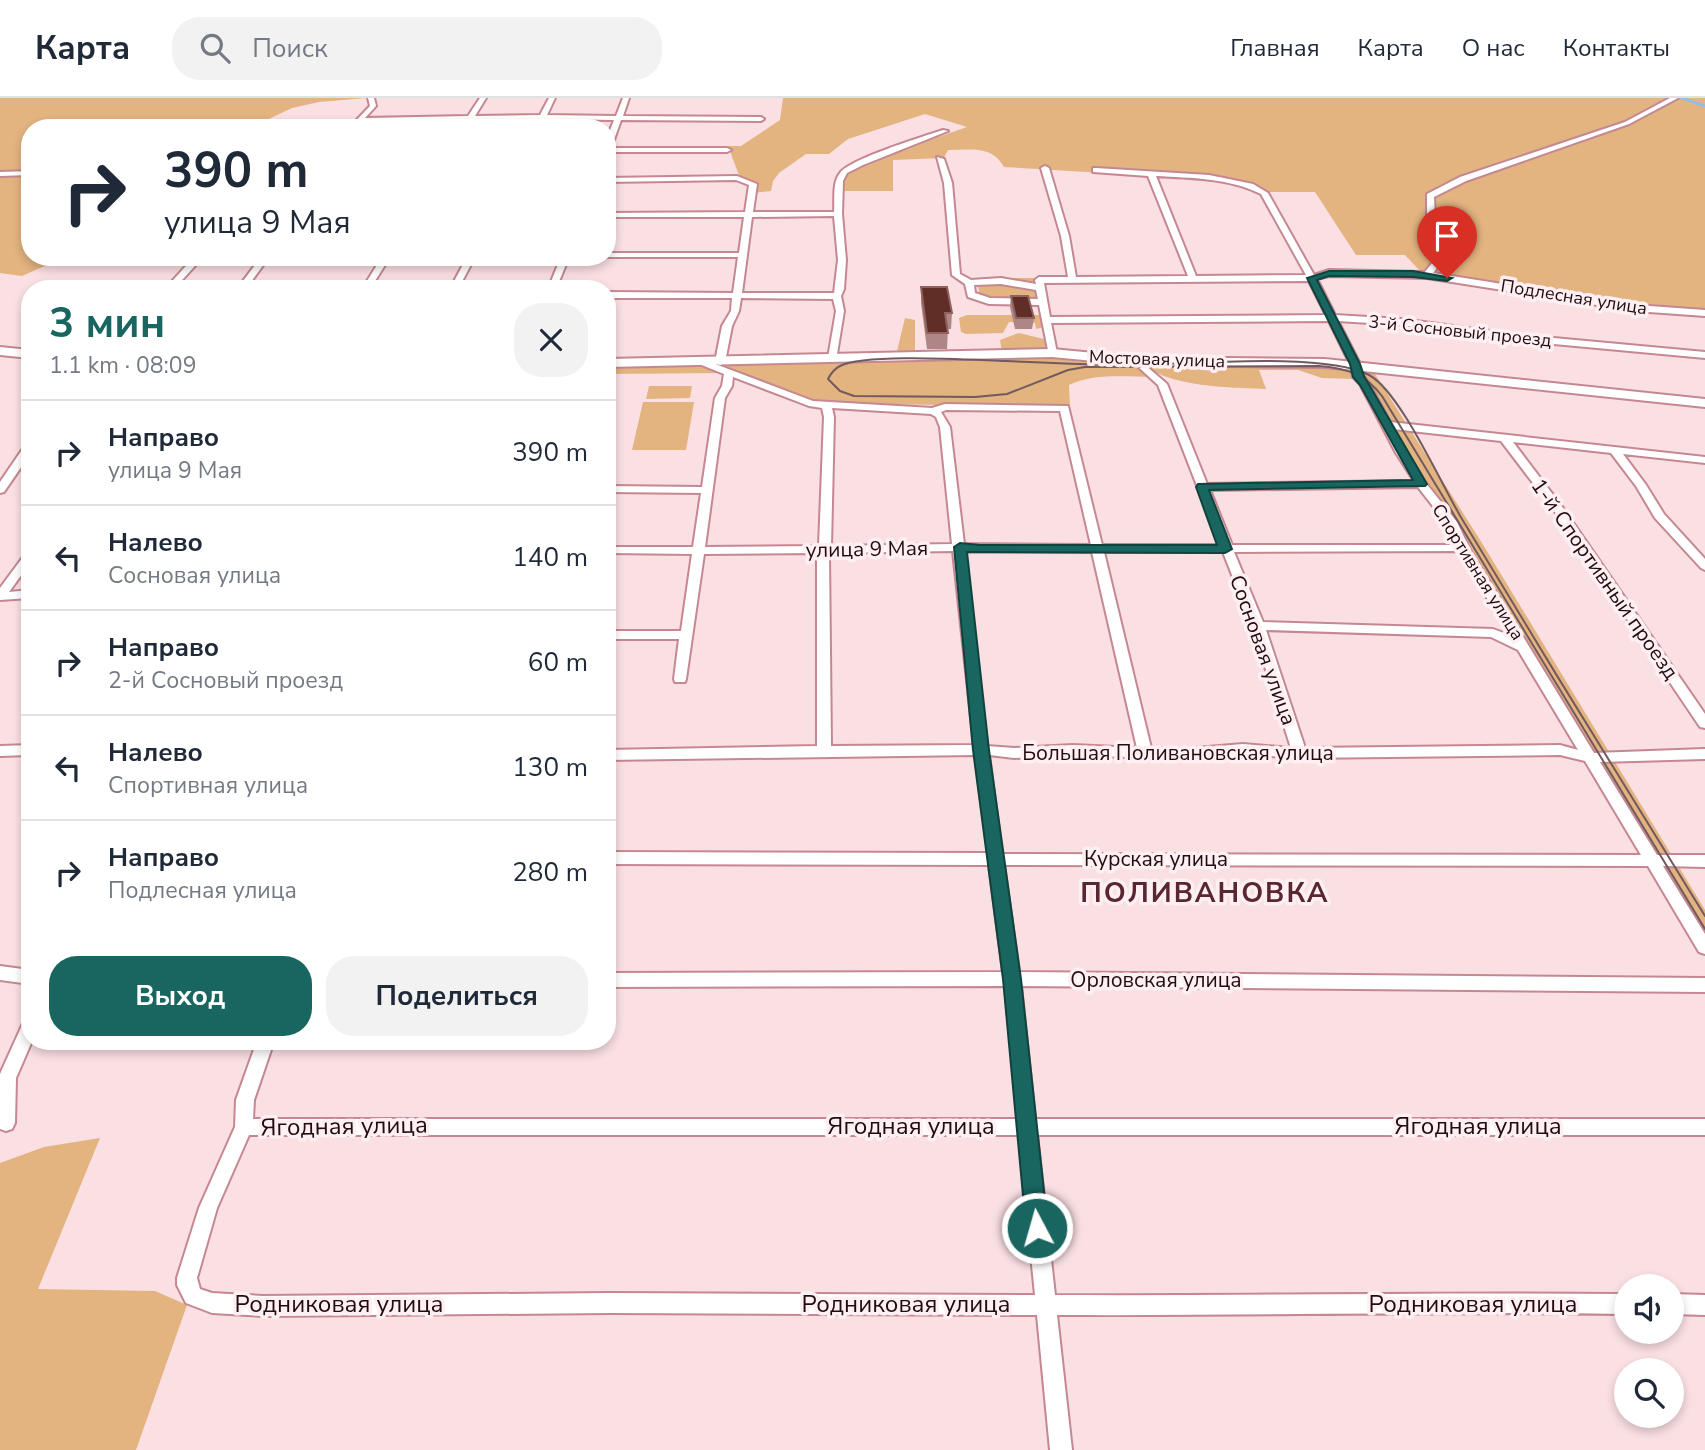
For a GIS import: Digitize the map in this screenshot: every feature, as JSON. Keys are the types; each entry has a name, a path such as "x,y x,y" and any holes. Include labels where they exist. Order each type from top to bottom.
{"street":[{"path":"362,119 373,106 371,98"},
{"path":"470,118 483,98"},
{"path":"416,119 542,119 552,98"},
{"path":"616,127 626,98"},
{"path":"1427,275 1447,249 1431,217 1430,196 1463,180 1618,127 1675,98"},
{"path":"616,120 761,119"},
{"path":"833,358 840,311 836,296 840,289 842,260 838,181 844,172 859,163 945,131"},
{"path":"616,149 727,150"},
{"path":"940,159 948,183 956,275 969,283 971,295 989,301 1044,302"},
{"path":"1045,168 1071,256 1072,278"},
{"name":"Спортивная улица","path":"1096,170 1210,178 1259,189 1312,278 1355,364 1358,377 1421,484 1451,522 1463,548 1705,948"},
{"path":"0,174 21,173"},
{"path":"1152,176 1192,277"},
{"path":"616,180 737,178 753,184 735,310 727,326 720,362"},
{"path":"616,215 838,214"},
{"path":"616,255 743,255"},
{"path":"177,280 191,266"},
{"name":"Подлесная улица","path":"969,283 1001,281 1040,284 1072,278 1427,275 1609,304 1705,313"},
{"path":"1040,284 1052,353"},
{"path":"616,295 836,296"},
{"name":"3-й Сосновый проезд","path":"1047,320 1333,318 1705,355"},
{"path":"0,351 21,353"},
{"name":"Мостовая улица","path":"616,363 1052,353 1136,360 1355,364 1705,403"},
{"name":"Сосновая улица","path":"1136,360 1162,384 1225,549 1258,626 1300,753"},
{"path":"702,362 795,399 827,406 928,410 945,407 1064,408 1144,751"},
{"path":"680,679 720,398 727,386 729,373"},
{"path":"824,751 827,406"},
{"path":"928,410 940,415 945,427 981,750 1012,979 1061,1450"},
{"path":"1388,425 1705,460"},
{"name":"1-й Спортивный проезд","path":"1503,436 1559,510 1705,724"},
{"path":"1615,451 1641,485 1659,516 1705,566"},
{"path":"0,490 21,459"},
{"path":"1202,487 1421,484"},
{"path":"616,489 706,490"},
{"name":"улица 9 Мая","path":"616,550 960,547 1463,548"},
{"path":"0,596 21,567"},
{"path":"0,596 21,595"},
{"path":"1258,626 1493,634 1511,640 1525,650"},
{"path":"616,635 687,635"},
{"name":"Большая Поливановская улица","path":"616,755 981,750 1014,753 1073,750 1184,754 1243,749 1300,753 1560,750 1592,758 1705,754"},
{"path":"0,751 21,750"},
{"name":"Курская улица","path":"616,858 1705,861"},
{"path":"0,973 21,975"},
{"name":"Орловская улица","path":"616,981 1012,979 1705,985"},
{"path":"6,1123 7,1078 21,1046"},
{"path":"244,1127 245,1100 263,1050"},
{"name":"Ягодная улица","path":"244,1127 1705,1127"},
{"name":"Родниковая улица","path":"244,1127 208,1208 187,1278 189,1292 212,1303 263,1306 610,1303 1614,1304"},
{"path":"1684,1304 1705,1305"}],"shaded area":[{"path":"0,98 366,98 319,102 292,108 269,119 21,119 21,172 0,173"},
{"path":"783,98 1705,98 1705,313 1626,306 1422,273 1405,255 1356,255 1315,192 1268,192 1235,181 1004,167 993,155 980,150 948,150 944,158 893,160 893,191 842,191 846,173 860,164 967,127 925,114 848,139 829,154 806,154 779,173 773,181 771,191 752,193 754,184 740,178 728,146 741,146 780,120"},
{"path":"21,174 21,266 45,266 22,276 0,273 0,175"},
{"path":"976,278 1034,278 1040,300 988,299 980,296"},
{"path":"967,315 1043,315 1045,327 1036,329 1035,323 1009,322 1003,333 966,334 961,332 959,318"},
{"path":"905,318 915,320 915,353 897,351"},
{"path":"1019,333 1048,340 1050,348 1002,352 1000,340"},
{"path":"1035,357 1091,358 1136,365 1154,377 1111,376 1079,381 1069,385 1070,406 833,404 798,396 725,366"},
{"path":"1145,363 1325,364 1351,368 1356,379 1322,378 1298,370 1259,370 1266,389 1220,387 1167,377"},
{"path":"693,364 722,373 616,374 616,366"},
{"path":"1359,371 1373,371 1482,543 1705,910 1705,946 1455,522 1409,462"},
{"path":"649,386 692,386 690,398 646,399"},
{"path":"643,402 694,402 686,450 632,450"},
{"path":"100,1138 38,1289 155,1291 187,1305 136,1450 0,1450 0,1163 44,1147"}],"building":[{"path":"921,287 947,287 952,313 945,313 948,333 927,333"},
{"path":"1011,296 1028,296 1034,318 1016,318"}],"waterway":[{"path":"1682,98 1705,106"}],"tram line":[{"path":"1705,916 1462,519 1407,419 1381,384 1369,375 1349,368 1291,361 1121,365 920,358 853,362 838,367 830,375 828,379 840,391 854,396 975,397 1007,394 1068,370 1085,367 1319,366 1338,368 1362,377 1382,396 1705,929"}],"district":[{"name":"ПОЛИВАНОВКА","path":"1205,892"}],"route":[{"path":"1037,1228 1012,979 981,750 960,547 1225,549 1202,487 1421,484 1401,453 1364,383 1358,377 1355,364 1312,278 1329,274 1413,274 1447,278"}]}
